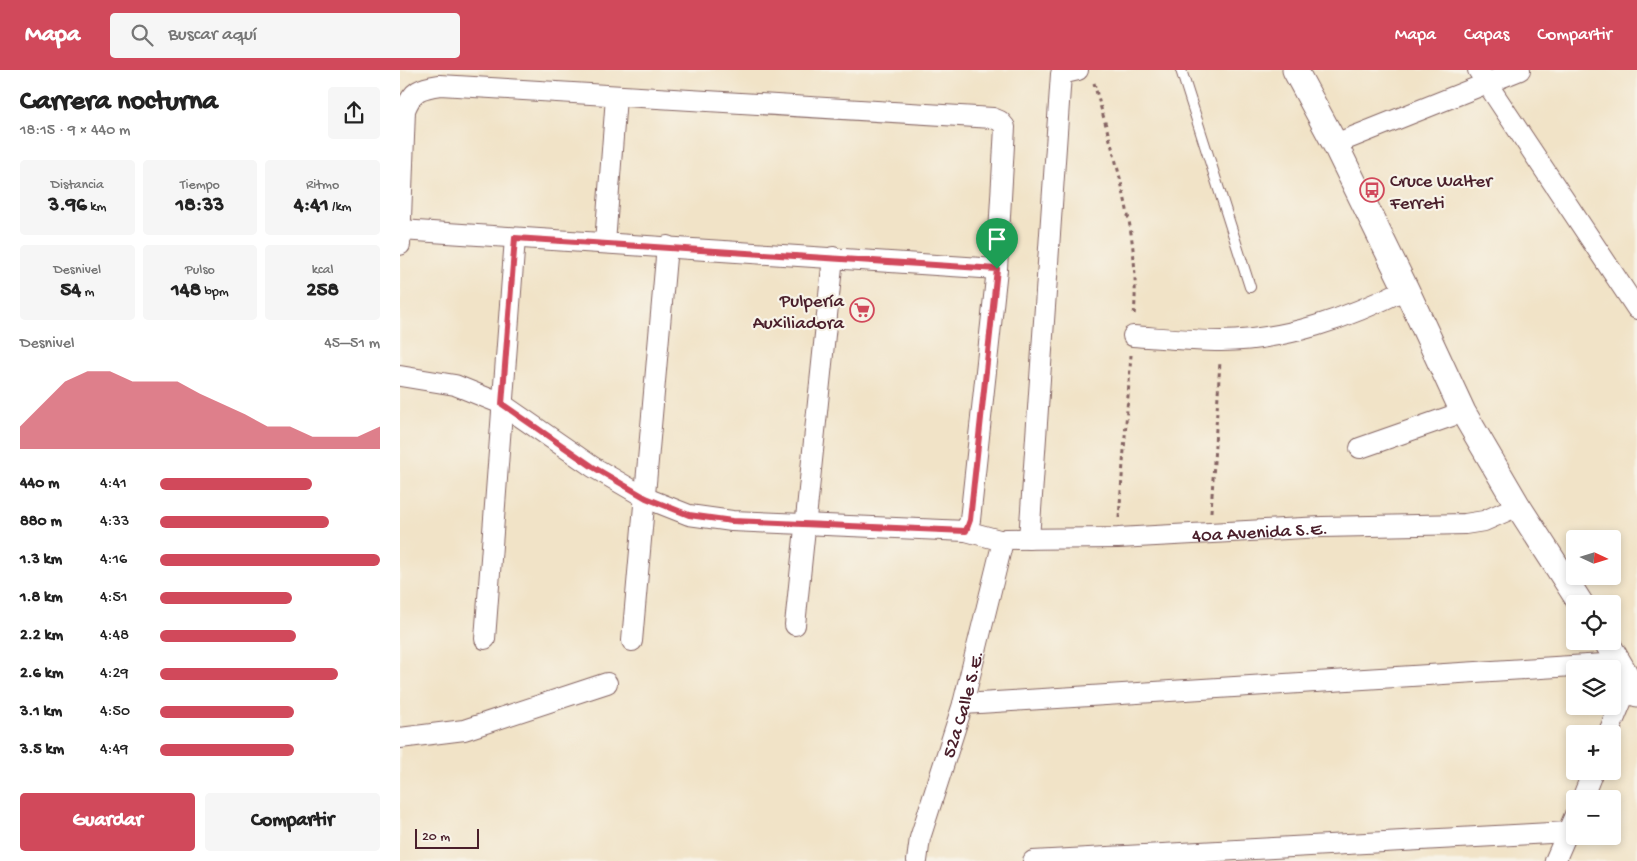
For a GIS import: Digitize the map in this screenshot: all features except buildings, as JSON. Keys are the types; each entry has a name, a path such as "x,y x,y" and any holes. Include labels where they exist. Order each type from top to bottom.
{"street":[{"path":"1295,70 1335,144 1406,289 1463,412 1518,506 1575,595"},
{"path":"1335,144 1482,77 1520,70"},
{"path":"1029,540 1077,74"},
{"path":"1482,77 1637,309"},
{"path":"966,531 970,520 997,269 1006,134 1005,127 1000,121 993,118 440,85 423,87 411,97 405,110 401,238 515,238 668,246 997,269"},
{"path":"605,243 616,97"},
{"path":"485,639 515,238"},
{"path":"632,640 668,246"},
{"path":"794,626 833,257"},
{"path":"1133,336 1221,341 1295,332 1358,312 1406,289"},
{"name":"40a Avenida S.E.","path":"400,376 455,385 502,404 593,467 646,498 689,515 732,521 966,531 1002,543 1006,539 1118,538 1322,527 1465,524 1484,522 1518,506"},
{"path":"1360,448 1463,412"},
{"name":"52a Calle S.E.","path":"917,861 920,838 963,704 1002,543"},
{"path":"1611,650 1629,679"},
{"path":"963,704 1629,679"},
{"path":"1611,725 1629,679"},
{"path":"400,738 464,730 606,683"},
{"path":"1033,861 1566,824"},
{"path":"1555,861 1566,837"}],"lane":[{"path":"1181,70 1250,287"}],"path":[{"path":"1077,74 1128,205 1137,282 1118,538"},
{"path":"1209,533 1221,341"}],"place":[{"name":"Cruce Walter Ferreti","path":"1372,190"},
{"name":"Pulpería Auxiliadora","path":"862,310"}],"route":[{"path":"515,238 997,269 970,520 966,531 732,521 689,515 646,498 593,467 502,404 515,238"}]}
